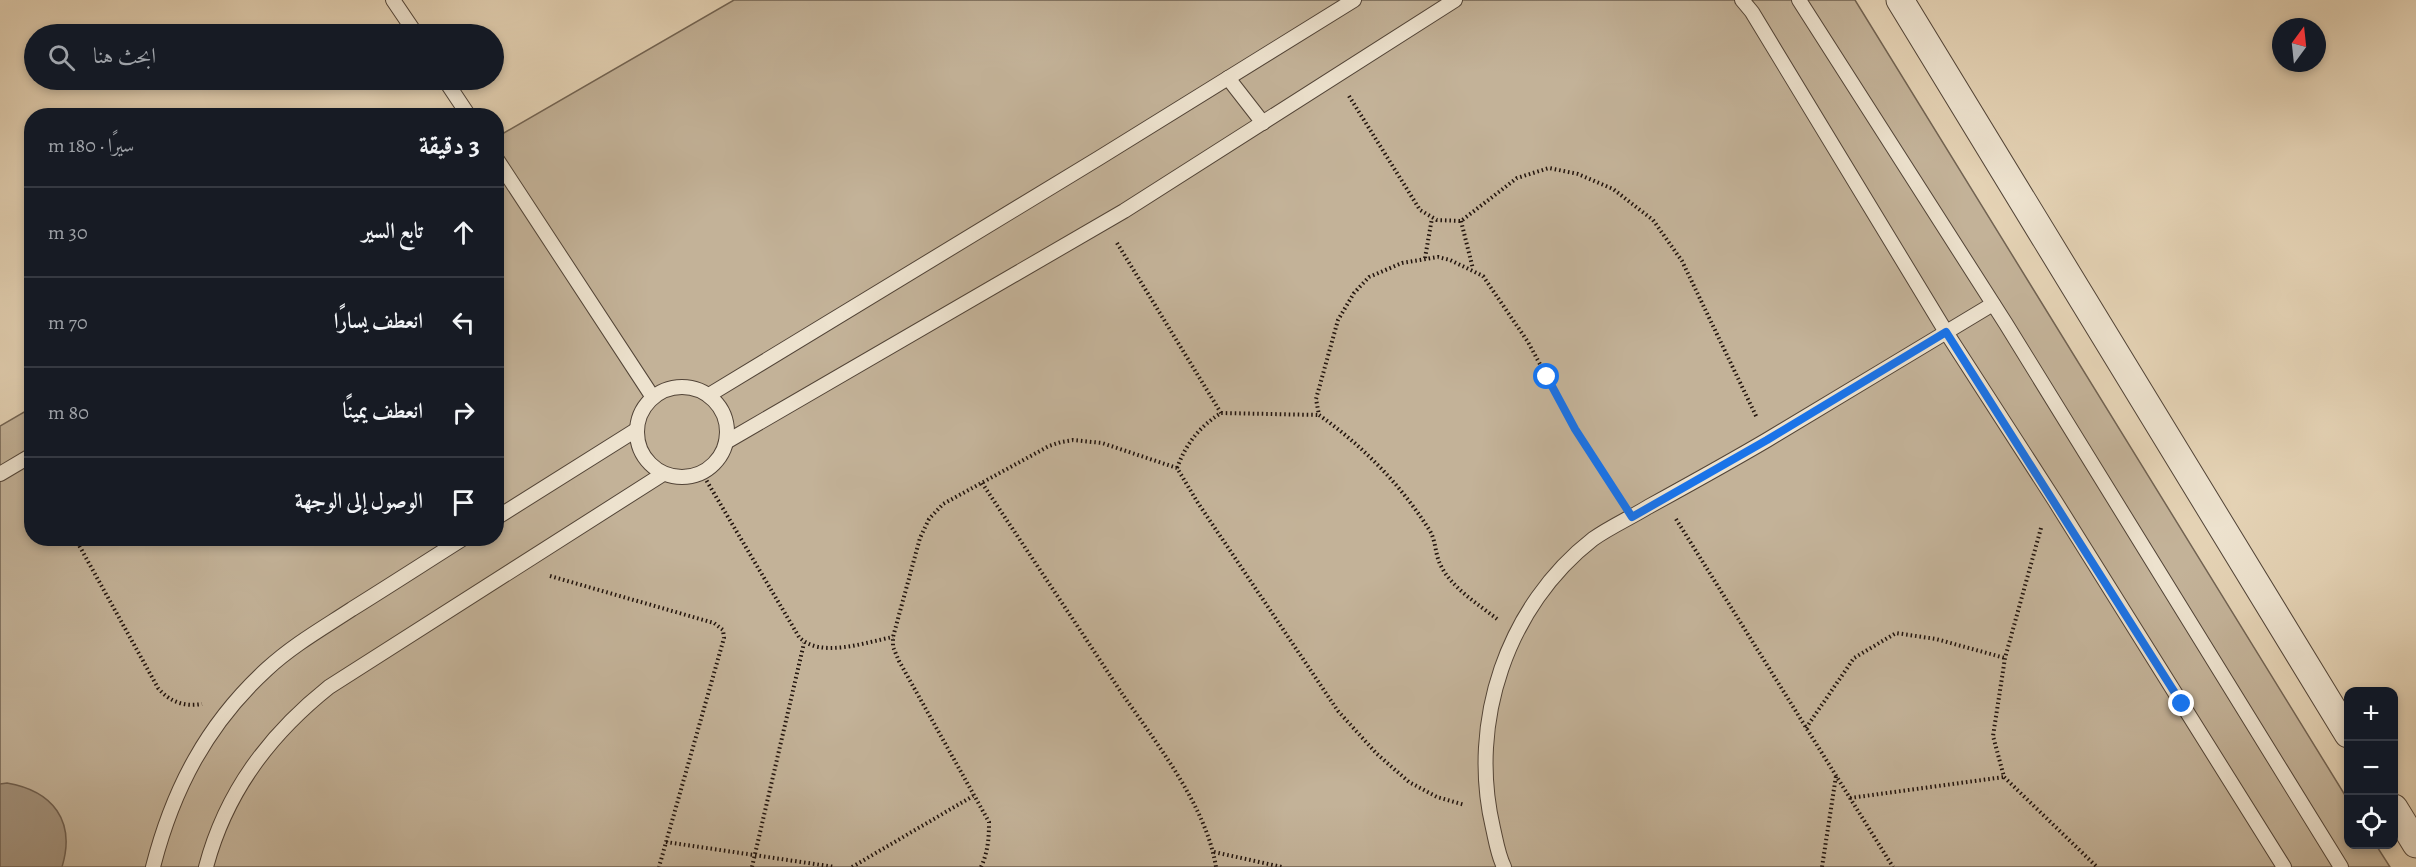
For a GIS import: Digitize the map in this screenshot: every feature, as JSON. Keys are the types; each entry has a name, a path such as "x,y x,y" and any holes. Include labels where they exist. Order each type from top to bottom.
{"street":[{"path":"1900,0 2344,726"},
{"path":"2398,815 2416,844"}],"lane":[{"path":"393,0 409,24"},
{"path":"709,395 1354,0"},
{"path":"726,442 1105,222 1337,77 1455,0"},
{"path":"1742,0 1752,12 1946,332 2055,501 2284,867"},
{"path":"1799,0 1993,304 2342,867"},
{"path":"1228,78 1263,123"},
{"path":"452,90 464,108"},
{"path":"504,178 652,396"},
{"path":"1504,867 1489,812 1485,787 1485,747 1490,708 1498,673 1516,634 1530,607 1552,577 1595,538 1767,440 1993,304"},
{"path":"681,386 696,388 709,395 723,411 726,422 726,442 713,465 702,473 690,477 663,474 651,466 642,455 637,443 636,430 640,411 652,396 666,389 681,386"},
{"path":"504,513 636,430"},
{"path":"0,474 24,460"},
{"path":"207,867 214,838 237,788 276,735 301,710 329,687 663,474"},
{"path":"153,867 164,826 178,791 215,727 238,698 267,669 299,643 451,546"}],"path":[{"path":"1337,77 1420,210 1432,218 1449,222 1461,221 1517,178 1549,168 1578,174 1613,189 1653,220 1682,261 1767,440"},
{"path":"1425,258 1432,218"},
{"path":"1461,221 1473,269"},
{"path":"1105,222 1221,413"},
{"path":"1319,415 1316,399 1338,320 1354,293 1369,278 1385,269 1425,258 1450,260 1473,269 1483,276 1528,342 1575,429 1632,517"},
{"path":"1177,468 1189,441 1204,424 1221,413 1319,415 1356,443 1407,498 1432,534 1438,559 1450,580 1516,634"},
{"path":"981,867 989,839 988,822 899,661 893,646 893,638 920,538 928,519 943,504 1050,446 1073,440 1102,443 1177,468 1204,513 1338,711 1377,754 1392,769 1422,790 1437,797 1489,812"},
{"path":"702,473 794,630 804,643 825,649 893,638"},
{"path":"982,483 1176,774 1191,800 1214,852 1216,867"},
{"path":"1663,499 1893,867"},
{"path":"2055,501 2042,525 2005,658 1993,736 2004,777 2097,867"},
{"path":"79,546 158,688 165,696 184,705 238,698"},
{"path":"517,567 714,622 723,630 724,638 659,867"},
{"path":"1806,728 1854,658 1896,633 1936,639 2005,658"},
{"path":"752,867 804,643"},
{"path":"1822,867 1836,775"},
{"path":"1850,798 2004,777"},
{"path":"852,867 974,795"},
{"path":"666,842 834,867"},
{"path":"1214,852 1282,867"}],"shaded area":[{"path":"734,0 1855,0 2344,794 2344,849 2379,849 2390,867 0,867 0,426 24,412 24,546 504,546 504,133"},
{"path":"7,783 37,793 57,811 63,822 66,836 66,851 62,867 0,867 0,784"}],"route":[{"path":"1547,377 1575,429 1632,517 1767,440 1946,332 2182,704"}]}
